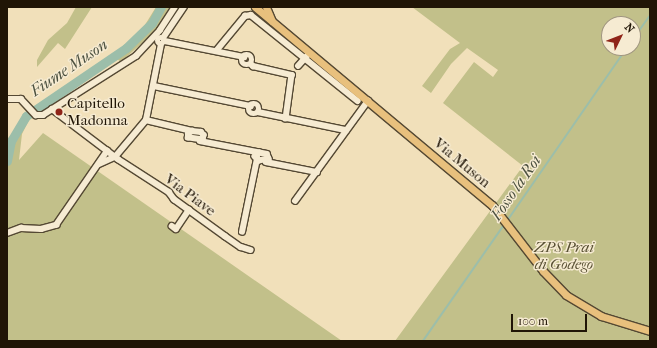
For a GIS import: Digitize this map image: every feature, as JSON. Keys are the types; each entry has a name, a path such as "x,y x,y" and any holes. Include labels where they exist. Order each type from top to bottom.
{"main road":[{"name":"Via Muson","path":"255,7 307,56 347,88 368,101 480,194 505,218 543,271 566,295 601,316 650,331"},
{"name":"Via Muson","path":"266,7 273,23"}],"street":[{"path":"7,99 22,99 27,102 36,115 43,115 136,56 160,30 175,7"},
{"path":"99,164 115,157 146,120 163,41 184,7"},
{"path":"217,50 247,14 251,15 307,56 291,74 286,119"},
{"path":"163,41 217,50 244,57 250,56 251,64 253,66 291,74"},
{"path":"154,86 251,106 250,112 255,114 258,112 286,119 346,130"},
{"path":"347,88 358,101"},
{"path":"295,201 368,101"},
{"name":"Via Piave","path":"52,109 115,157 169,192 189,210 241,247 251,250"},
{"path":"146,120 188,131 201,132 202,139"},
{"path":"188,131 191,140 202,139 208,143 256,155 267,154 267,160 275,164 316,172"},
{"path":"7,233 21,228 41,229 56,225 107,151"},
{"path":"242,232 256,155"},
{"path":"172,226 176,229 189,210"}],"green space":[{"path":"76,7 92,7 65,49 58,43 37,67 37,60 48,40 67,23"},
{"path":"156,7 170,7 154,32 121,62 113,56 132,46"},
{"name":"ZPS Prai di Godego","path":"412,7 650,7 650,341 395,341 523,166 443,103 474,62 493,77 498,70 467,48 451,64 431,93 422,86 450,49 460,43"},
{"path":"27,111 30,118 22,134 19,160 43,133 342,341 7,341 7,139 15,132"}],"waterway":[{"name":"Fiume Muson","path":"7,161 11,141 26,116 126,48 152,23 161,7"},
{"name":"Fosso la Roi","path":"641,28 650,16"},
{"name":"Fosso la Roi","path":"507,221 621,56"},
{"name":"Fosso la Roi","path":"423,341 504,225"}],"place":[{"name":"Capitello Madonna","path":"59,112"}]}
